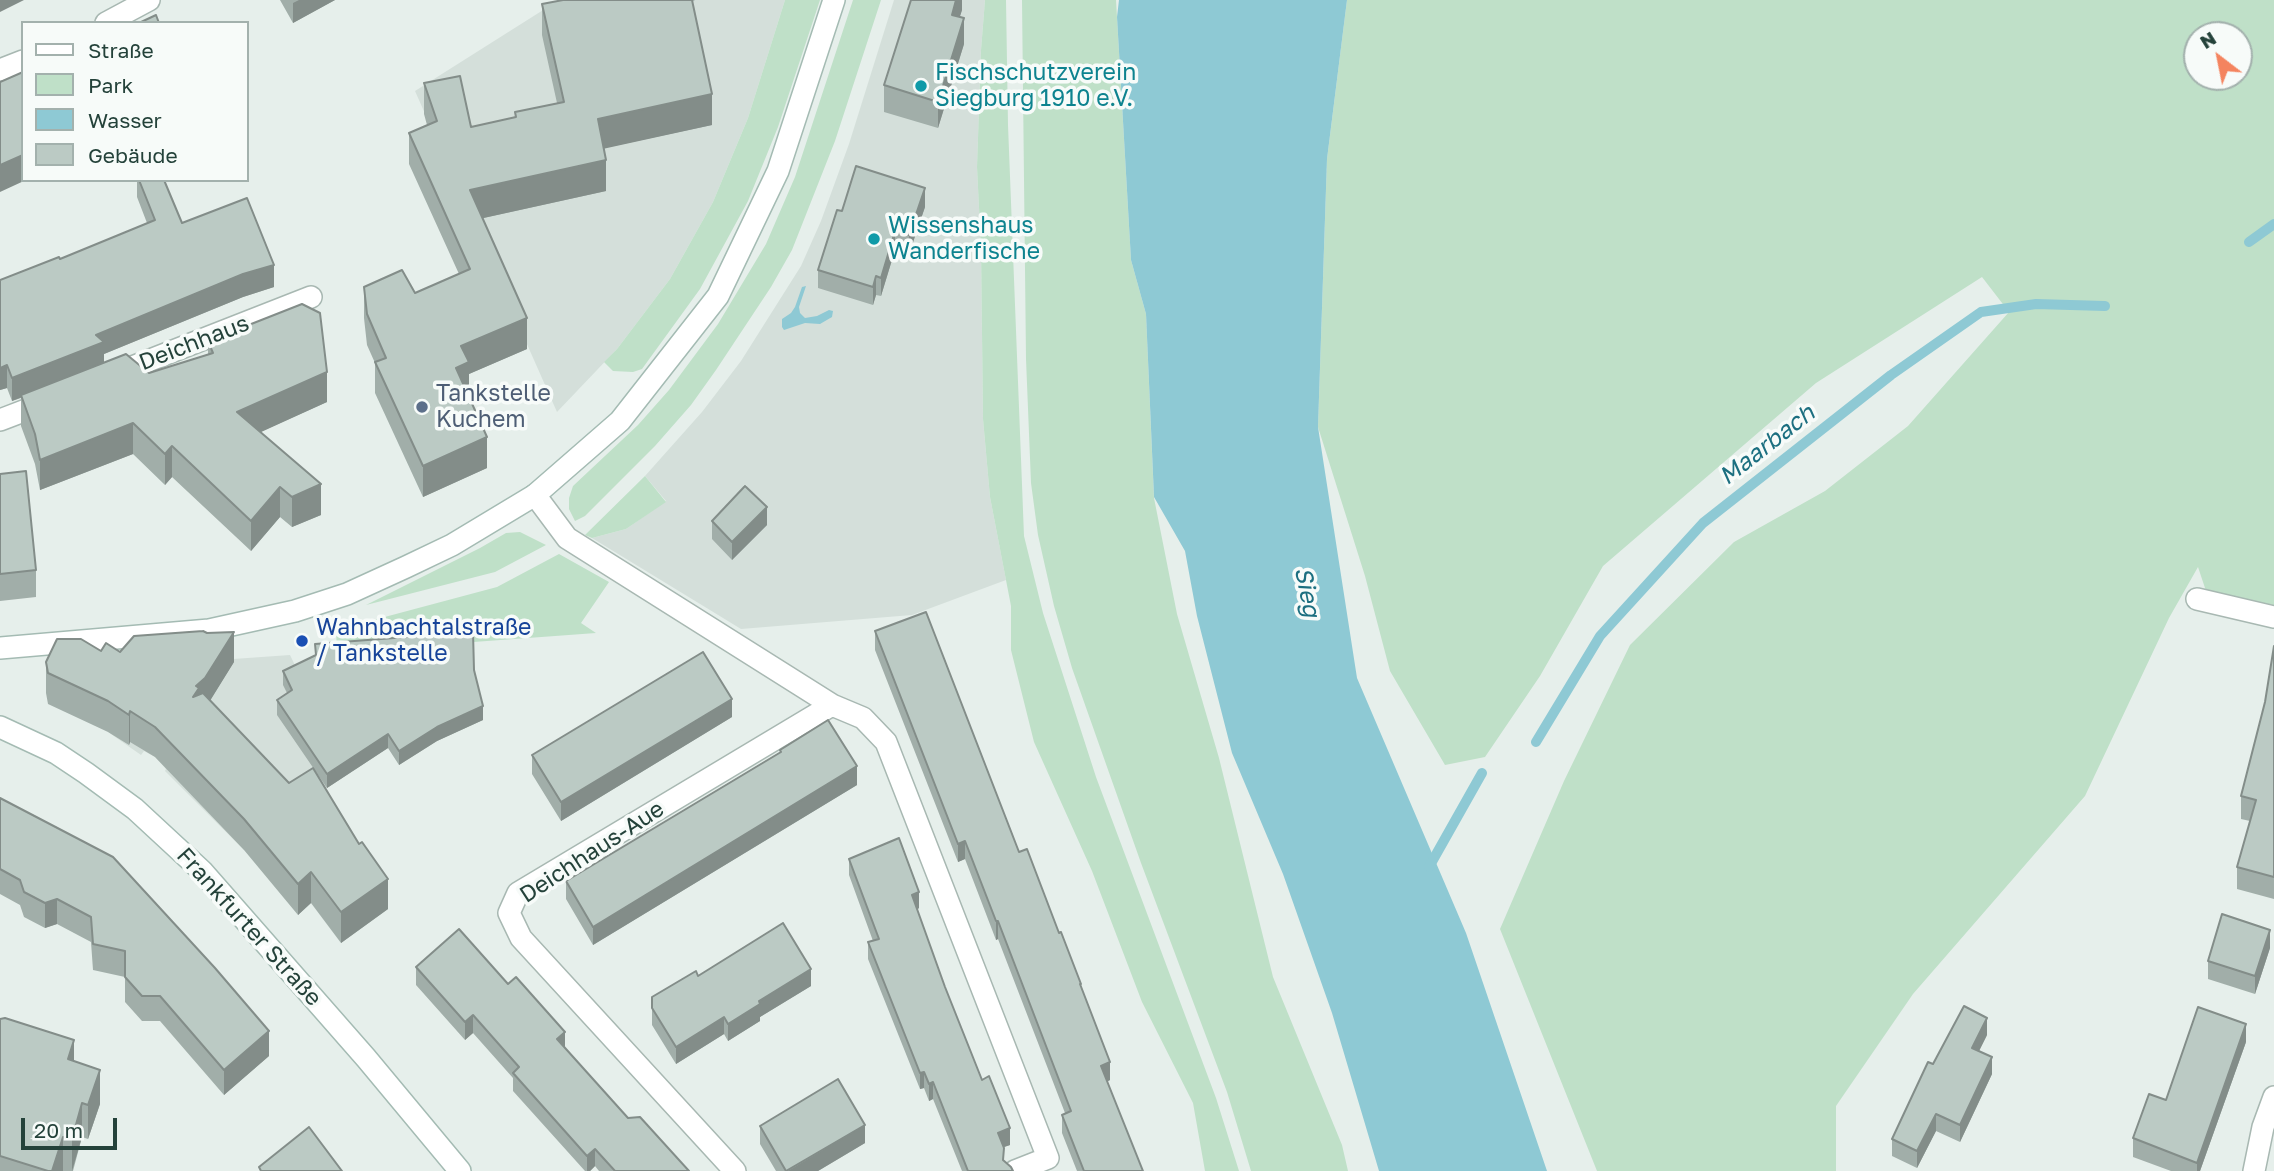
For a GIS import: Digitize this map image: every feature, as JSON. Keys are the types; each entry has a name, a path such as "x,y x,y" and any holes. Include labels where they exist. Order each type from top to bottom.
{"street":[{"path":"110,21 149,0"},
{"path":"0,648 209,631 295,611 347,594 452,545 535,495 620,421 718,296 778,171 834,0"},
{"path":"0,70 21,62"},
{"name":"Deichhaus","path":"98,381 311,297"},
{"path":"0,420 62,396"},
{"path":"535,495 567,538 832,705 863,718 886,742 1051,1164 1015,1171"},
{"path":"2197,599 2274,617"},
{"name":"Deichhaus-Aue","path":"735,1171 521,938 509,913 518,893 832,705"},
{"name":"Frankfurter Straße","path":"0,727 56,753 86,773 135,808 202,871 460,1171"},
{"path":"2254,1171 2263,1127 2274,1097"}],"shaded area":[{"path":"559,0 785,0 748,118 713,202 670,279 617,349 557,412 415,91"},
{"path":"894,0 985,0 977,167 983,419 990,497 1006,580 912,615 741,629 592,538 626,529 666,501 645,476 702,412 741,361 801,266 821,221 849,144"},
{"path":"290,655 348,774 273,824 244,850 165,771 155,757 144,751 141,755 108,732 134,666"}],"green space":[{"path":"785,0 820,0 778,127 748,201 700,289 642,369 633,372 613,371 604,362 670,279 713,202 748,118"},
{"path":"853,0 881,0 835,141 792,250 771,287 691,405 655,446 585,516 575,521 569,509 573,486 638,425 669,390 718,324 766,244 795,177"},
{"path":"985,0 1006,0 1008,125 1024,536 1043,613 1096,777 1216,1098 1239,1171 1205,1171 1193,1103 1142,1002 1092,871 1034,742 1011,650 1011,606 990,497 983,419 977,167"},
{"path":"1022,0 1116,0 1131,260 1146,314 1154,498 1177,614 1219,758 1273,977 1342,1145 1348,1171 1251,1171 1227,1092 1141,863 1072,668 1054,606 1038,535 1031,483 1026,359"},
{"path":"1347,0 2274,0 2274,613 2206,591 2198,567 2169,618 2085,796 1913,994 1836,1106 1836,1171 1597,1171 1500,929 1564,781 1630,645 1734,542 1825,491 1908,426 2009,312 1982,277 1816,383 1603,566 1540,676 1485,757 1445,765 1390,671 1365,576 1318,427 1327,159"},
{"path":"645,476 666,502 626,529 592,538 585,535"},
{"path":"520,532 546,545 495,572 366,605 506,533"},
{"path":"559,554 609,582 581,623 596,633 337,652 336,630 497,587"}],"water":[{"name":"Sieg","path":"1119,0 1347,0 1327,159 1318,427 1357,678 1466,933 1547,1171 1379,1171 1332,1013 1283,874 1232,753 1197,616 1185,551 1154,497 1146,314 1131,260 1117,17"},
{"path":"806,286 799,307 800,313 805,318 829,310 833,311 832,317 820,324 805,323 784,330 782,319 791,313 802,287"}],"building":[{"path":"563,0 692,0 712,94 598,119 606,160 470,190 527,318 461,346 469,362 456,368 487,437 423,466 375,362 386,358 367,314 364,287 402,270 415,293 470,269 409,133 437,121 424,83 460,76 471,127 516,117 515,112 564,102 542,4"},
{"name":"Fischschutzverein Siegburg 1910 e.V.","path":"911,0 956,0 952,15 964,18 938,102 884,85"},
{"path":"156,15 158,21 143,21"},
{"path":"21,73 21,156 0,165 0,82"},
{"name":"Wissenshaus Wanderfische","path":"856,166 925,188 909,235 895,231 881,278 876,276 873,287 818,270 837,210 842,211"},
{"path":"140,182 165,182 182,223 247,198 274,265 243,274 96,335 104,342 12,378 7,365 0,368 0,280 155,220"},
{"path":"302,304 320,313 327,372 237,412 321,484 292,497 280,487 251,521 172,446 165,454 133,423 40,460 35,434 21,395 126,354 149,373 213,353 208,341"},
{"path":"26,471 36,570 0,574 0,474"},
{"path":"745,486 767,507 732,542 712,521"},
{"path":"926,612 1019,852 1027,849 1059,933 1061,932 1110,1062 1101,1066 1143,1171 1084,1171 1062,1115 1071,1111 998,921 965,841 958,844 875,631"},
{"path":"203,631 234,632 205,678 196,686 199,688 193,697 203,693 289,783 313,768 359,844 362,842 388,879 341,912 311,872 298,884 244,819 155,727 130,711 129,715 108,701 48,673 46,662 57,639 81,639 101,651 106,643 120,652 134,636"},
{"path":"473,632 474,670 483,706 437,727 399,751 388,734 327,774 277,700 292,690 283,671 316,655 315,644"},
{"path":"2274,646 2274,877 2237,867 2256,800 2241,796 2265,702"},
{"path":"703,652 732,699 561,802 532,755"},
{"path":"828,720 857,766 593,927 566,881 781,752 780,750"},
{"path":"0,798 113,857 269,1031 224,1070 160,996 142,996 125,977 125,951 93,944 91,917 57,899 45,903 24,892 20,880 0,869"},
{"path":"899,838 919,892 912,895 945,987 982,1080 989,1076 1010,1128 998,1133 1004,1148 1003,1160 1013,1171 968,1171 933,1082 929,1084 924,1072 920,1073 868,942 879,939 849,859"},
{"path":"2222,914 2270,930 2255,976 2208,961"},
{"path":"783,923 811,969 728,1024 724,1017 676,1047 652,1008 652,997 696,971 698,976"},
{"path":"459,929 508,984 516,977 565,1032 557,1039 628,1118 640,1117 689,1171 615,1171 595,1149 587,1156 513,1073 519,1067 473,1015 465,1022 416,967"},
{"path":"1964,1006 1987,1018 1972,1048 1992,1057 1960,1125 1936,1114 1917,1151 1892,1139 1928,1062 1933,1064"},
{"path":"2198,1007 2246,1024 2197,1163 2133,1138 2149,1094 2166,1100"},
{"path":"5,1018 74,1040 68,1059 100,1070 88,1105 82,1103 72,1139 63,1137 52,1171 0,1156 0,1019"},
{"path":"838,1079 865,1125 786,1171 760,1126"},
{"path":"309,1127 342,1171 261,1171 259,1167"}],"waterway":[{"name":"Maarbach","path":"2249,242 2274,224"},
{"name":"Maarbach","path":"1536,742 1600,636 1703,523 1891,375 1981,312 2036,304 2105,306"},
{"name":"Maarbach","path":"1429,867 1482,773"}],"place":[{"name":"Fischschutzverein Siegburg 1910 e.V.","path":"921,86"},
{"name":"Wissenshaus Wanderfische","path":"874,239"},
{"name":"Tankstelle Kuchem","path":"422,407"},
{"name":"Wahnbachtalstraße / Tankstelle","path":"302,641"}]}
